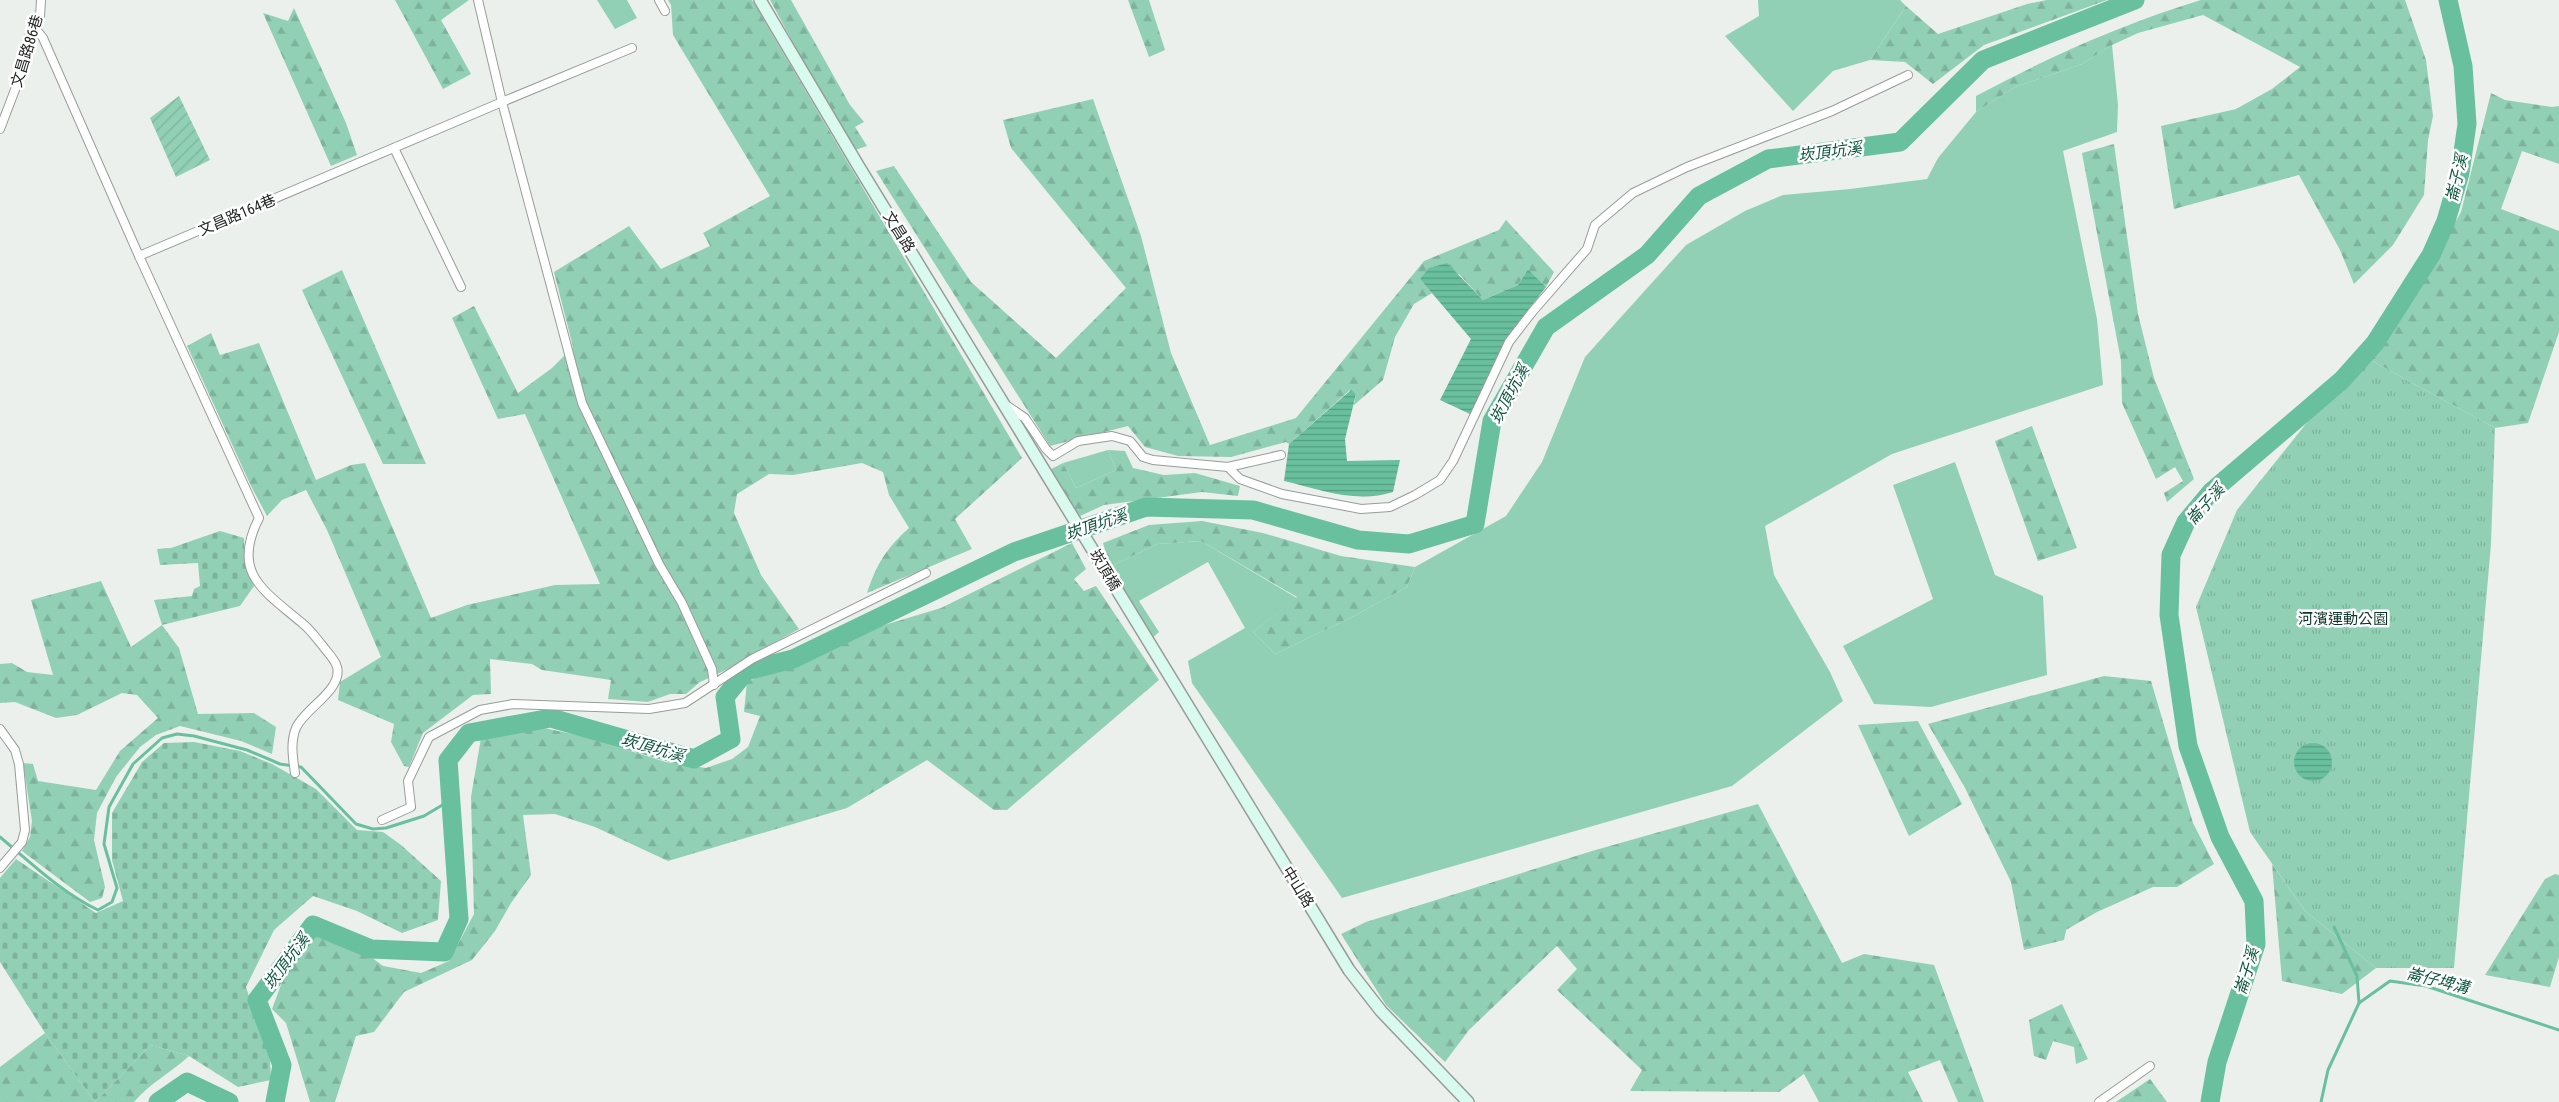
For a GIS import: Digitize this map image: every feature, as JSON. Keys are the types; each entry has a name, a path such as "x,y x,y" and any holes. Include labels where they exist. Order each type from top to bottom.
{"main road":[{"name":"文昌路","path":"760,0 859,167 1041,462"},
{"name":"崁頂橋","path":"1041,462 1154,652"},
{"name":"中山路","path":"1154,652 1349,970 1381,1011 1468,1102"}],"street":[{"name":"文昌路86巷","path":"0,130 21,74 28,39 40,16 42,0"},
{"path":"478,0 502,102 582,403 659,564 682,603 712,669 714,685"},
{"path":"659,0 665,11"},
{"path":"34,28 43,38 139,256 259,518 247,549 248,564 256,581 276,602 304,624 338,668 335,681 323,700 304,716 296,729 292,752 295,773"},
{"name":"文昌路164巷","path":"139,256 632,48"},
{"path":"1228,467 1240,478 1282,494 1362,509 1390,507 1415,495 1440,480 1453,461 1509,342 1533,311 1587,249 1595,225 1633,193 1687,166 1832,111 1908,75"},
{"path":"394,148 462,287"},
{"path":"1006,405 1025,418 1053,456 1078,441 1112,436 1130,441 1142,457 1152,460 1228,467 1281,455"},
{"path":"382,820 411,807 408,781 429,737 480,710 513,704 649,709 685,703 752,659 926,573"},
{"path":"0,729 15,750 19,764 25,830 20,844 0,868"},
{"path":"2098,1102 2150,1066"}],"green space":[{"path":"395,0 469,0 441,20 471,74 443,89"},
{"path":"597,0 627,0 637,18 615,29"},
{"path":"668,0 752,0 1022,458 955,519 972,549 867,593 883,557 909,528 889,495 883,472 862,463 793,475 769,474 737,494 734,513 761,575 799,629 728,669 700,682 686,694 670,694 648,702 608,699 611,680 542,670 532,664 490,659 491,694 473,695 423,733 409,767 404,766 391,742 394,724 338,700 340,682 381,657 327,530 306,490 282,500 267,516 251,486 187,346 211,333 220,355 259,343 316,480 351,465 365,463 431,618 467,605 555,585 600,584 525,414 498,419 452,318 474,306 518,393 552,368 573,347 554,272 629,226 661,269 710,246 703,233 770,196 673,35 671,5"},
{"path":"770,0 791,0 850,105 864,122 855,127 867,146 852,151"},
{"path":"1128,0 1149,0 1165,50 1149,57"},
{"path":"1758,0 1900,0 1906,6 1870,60 1833,71 1793,111 1725,36 1759,16"},
{"path":"2047,0 2107,0 1984,45 1933,84 1905,62 1870,60 1906,6 1938,34 2027,4"},
{"path":"2201,0 2405,0 2426,60 2433,116 2428,140 2424,195 2393,245 2354,284 2340,250 2299,175 2174,209 2161,126 2236,109 2272,89 2300,67 2203,15 2138,33 2112,45 2082,64 2015,87 1976,112 1976,96 2031,68 2086,42"},
{"path":"294,8 346,123 357,155 331,166 263,13 288,21"},
{"path":"2112,45 2118,105 2117,132 2063,151 2097,319 2103,385 1892,454 1765,526 1774,575 1830,672 1843,701 1732,786 1342,898 1192,683 1188,661 1245,628 1208,562 1139,601 1159,632 1152,638 1110,567 1157,544 1201,541 1297,598 1253,632 1275,654 1354,616 1407,587 1415,567 1506,516 1542,462 1585,357 1686,245 1745,211 1783,195 1927,179 1938,158 1976,112 2015,87 2082,64"},
{"path":"2491,93 2505,100 2552,107 2559,106 2559,164 2522,151 2501,209 2559,231 2559,332 2528,423 2495,428 2361,355 2422,283 2461,212"},
{"path":"179,96 210,160 176,177 150,118"},
{"path":"1093,99 1141,236 1171,353 1210,445 1296,418 1424,261 1499,230 1506,220 1554,272 1546,287 1528,269 1518,285 1483,300 1459,274 1420,279 1432,293 1414,304 1395,337 1383,380 1354,405 1356,394 1350,390 1289,444 1286,442 1231,457 1178,456 1145,447 1128,426 1050,446 876,171 894,166 971,282 1056,358 1126,288 1011,148 1003,120"},
{"path":"2114,144 2138,314 2154,378 2194,479 2167,502 2164,493 2183,481 2175,467 2156,479 2122,403 2121,361 2082,153"},
{"path":"342,270 426,464 383,464 302,290"},
{"name":"河濱運動公園","path":"2361,355 2495,428 2491,544 2454,968 2376,968 2305,911 2250,832 2196,607 2237,510"},
{"path":"2032,426 2077,548 2038,561 1995,441"},
{"path":"1108,450 1116,470 1076,488 1063,463"},
{"path":"1108,450 1125,451 1133,468 1164,475 1195,473 1240,486 1238,496 1202,492 1104,505 1080,516 1049,470 1063,463 1076,488 1116,470"},
{"path":"1955,462 1995,575 2043,596 2047,675 1931,707 1874,704 1843,646 1933,599 1893,485"},
{"path":"1202,521 1263,533 1341,556 1415,567 1407,587 1354,616 1275,654 1253,632 1297,597 1201,541 1157,544 1110,567 1103,543 1149,525"},
{"path":"220,531 244,538 245,564 254,586 240,606 162,625 154,600 192,596 194,589 200,586 198,563 160,565 157,549 171,548"},
{"path":"1072,543 1086,569 1074,579 1084,591 1096,586 1159,680 1007,810 994,810 927,760 847,808 668,861 595,827 555,814 523,815 531,875 511,903 495,931 472,960 404,992 374,1032 356,1036 335,1102 310,1102 286,1023 272,1009 288,966 317,932 367,954 383,966 421,973 449,961 474,914 471,797 481,738 544,728 582,736 666,762 706,768 732,759 748,747 760,716 744,712 747,682 851,635 941,608"},
{"path":"101,581 131,647 162,625 179,648 198,714 254,713 276,727 272,754 241,741 180,726 156,735 140,747 116,777 97,813 94,840 105,887 102,898 90,902 22,851 30,837 32,821 23,763 33,764 38,781 96,790 120,751 158,718 137,695 122,693 77,715 56,718 15,702 0,703 0,664 12,663 27,672 53,675 31,600"},
{"path":"2104,676 2151,681 2193,823 2214,864 2177,887 2153,887 2097,912 2066,930 2064,940 2024,950 2011,882 1964,786 1928,724"},
{"path":"1918,721 1962,804 1909,836 1858,725"},
{"path":"194,742 240,751 272,764 316,789 357,830 383,832 401,845 441,881 438,920 402,933 357,911 313,896 274,930 246,987 270,1060 271,1080 238,1087 189,1056 151,1045 95,1102 45,1033 0,962 0,878 16,859 96,913 123,901 112,860 112,813 142,762 164,743"},
{"path":"1758,804 1842,963 1864,954 1934,965 1984,1102 1958,1102 1940,1060 1908,1072 1923,1102 1819,1102 1804,1074 1779,1092 1630,1091 1642,1070 1557,990 1577,969 1557,946 1469,1030 1445,1062 1386,1005 1341,934 1366,922 1592,851"},
{"path":"2272,864 2305,911 2376,968 2342,994 2282,981"},
{"path":"2555,874 2559,875 2559,957 2550,987 2485,975 2545,879"},
{"path":"2062,1004 2088,1059 2076,1064 2074,1047 2053,1041 2046,1060 2034,1056 2029,1020"},
{"path":"45,1033 95,1102 0,1102 0,1067"},
{"path":"151,1045 189,1056 147,1089 134,1102 95,1102"},
{"path":"2150,1079 2167,1102 2116,1102"}],"shaded area":[{"path":"1447,263 1483,300 1518,285 1528,269 1546,287 1515,327 1470,414 1440,400 1471,339 1420,279 1429,268"},
{"path":"1351,390 1356,394 1345,439 1347,461 1400,460 1393,492 1379,495 1351,496 1284,481 1289,444"},
{"path":"2313,743 2326,749 2332,762 2326,775 2313,781 2300,775 2294,762 2300,749"}],"waterway":[{"name":"崁頂坑溪","path":"275,1102 282,1065 257,1000 313,925 371,949 444,952 459,919 448,760 469,733 551,718 694,759 731,739 725,697 746,671 793,659 1014,552 1146,507 1253,510 1358,540 1409,544 1475,524 1492,421 1546,327 1647,255 1699,196 1768,159 1900,142 1983,60 2135,0"},
{"name":"崙子溪","path":"2210,1102 2217,1062 2256,944 2254,901 2220,837 2188,746 2169,615 2171,555 2186,522 2211,492 2342,380 2375,343 2431,255 2446,221 2460,173 2467,124 2463,66 2448,0"},
{"path":"0,837 47,877 85,903 98,910 112,902 117,888 104,844 109,807 133,764 162,738 177,734 194,736 247,750 280,764 301,767 356,824 373,829 386,828 424,816 449,801"},
{"path":"2334,927 2357,976 2359,1003"},
{"name":"崙仔埤溝","path":"2321,1102 2328,1070 2359,1003 2390,981 2426,986 2559,1030"},
{"name":"崁頂坑溪","path":"158,1102 187,1082 229,1102"}]}
